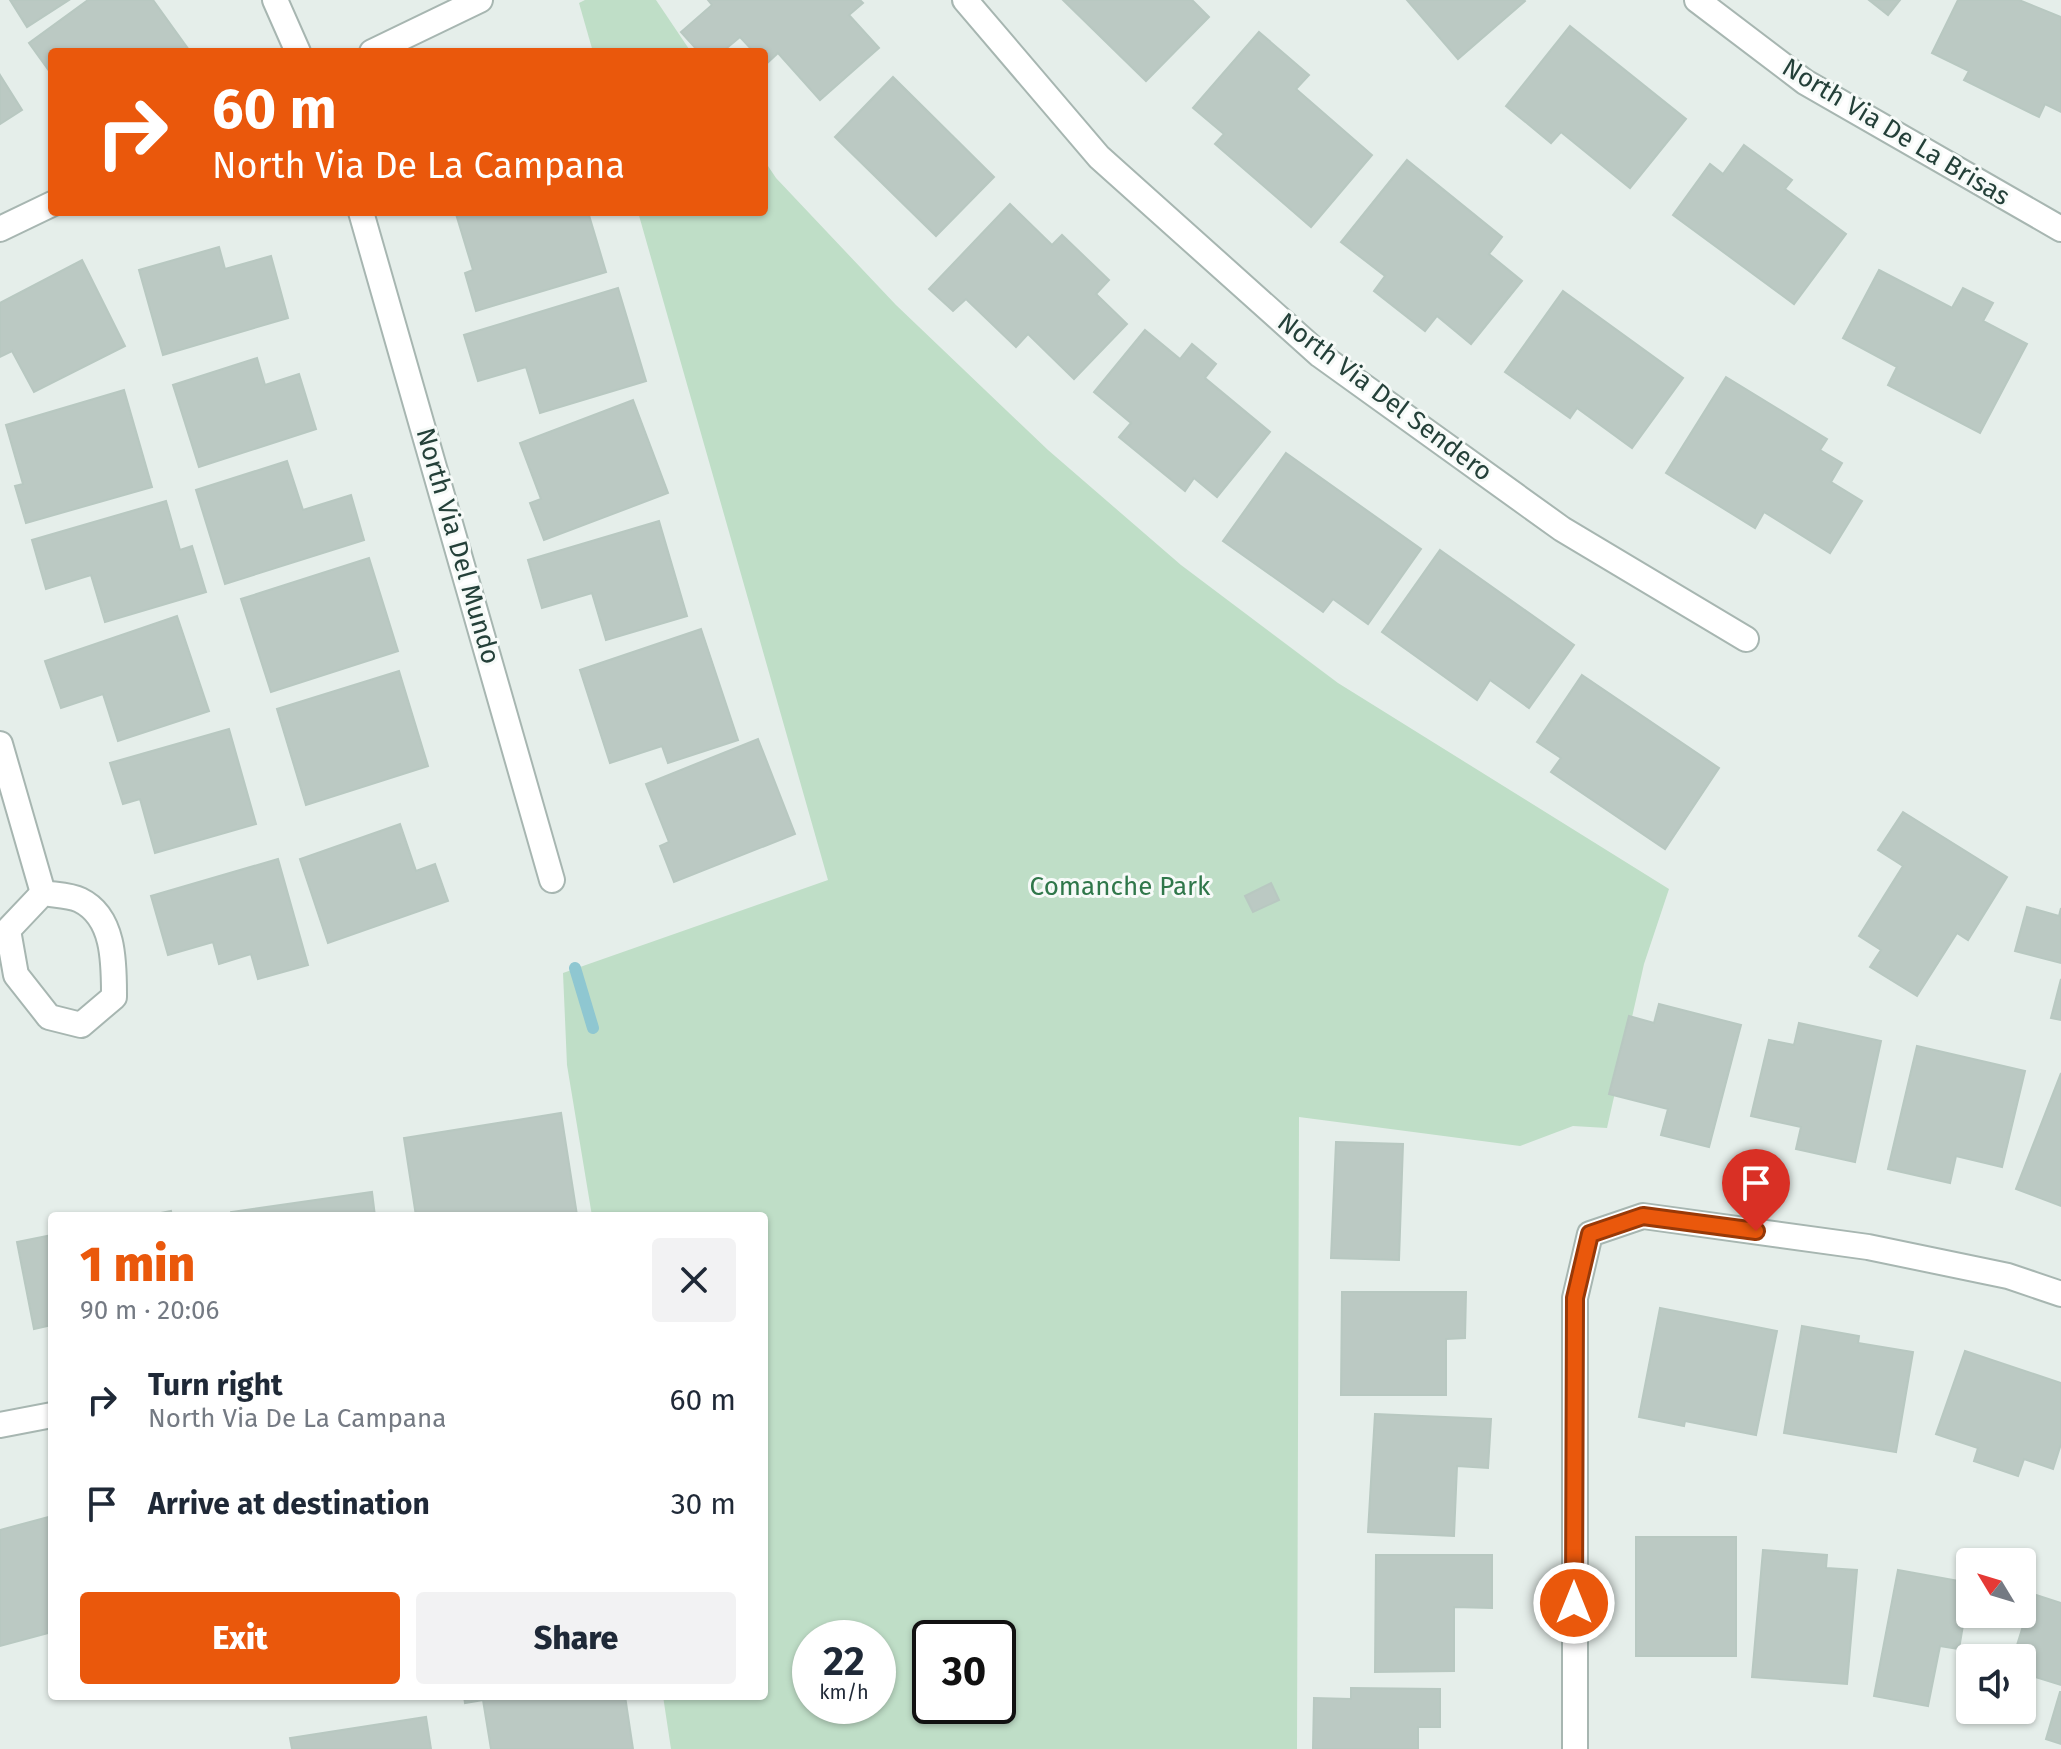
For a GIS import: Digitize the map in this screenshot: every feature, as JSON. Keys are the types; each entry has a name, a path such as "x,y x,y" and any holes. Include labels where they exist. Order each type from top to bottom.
{"street":[{"path":"275,0 296,48"},
{"path":"380,48 480,0"},
{"name":"North Via Del Sendero","path":"965,0 1099,157 1320,355 1562,529 1746,639"},
{"name":"North Via De La Brisas","path":"1697,0 1805,82 2061,229"},
{"path":"0,229 48,206"},
{"name":"North Via Del Mundo","path":"362,216 552,880"},
{"path":"0,744 43,893"},
{"path":"43,893 79,899 100,915 114,958 114,997 81,1025 49,1017 16,975 8,930 43,893"},
{"path":"1575,1749 1575,1298 1590,1234 1643,1216 1868,1247 2008,1276 2061,1294"},
{"path":"0,1425 48,1416"}],"green space":[{"path":"585,0 656,0 688,48 592,48 579,3"},
{"name":"Comanche Park","path":"768,166 896,305 1048,450 1181,565 1338,683 1669,889 1644,964 1607,1128 1573,1126 1520,1146 1299,1117 1297,1749 671,1749 664,1700 768,1700 768,1212 591,1212 567,1065 563,973 828,880 639,216 768,216"}],"building":[{"path":"10,0 69,0 27,27"},
{"path":"88,0 153,0 188,48 48,48 48,69 29,43"},
{"path":"708,0 860,0 863,3 849,15 879,48 820,100 778,53 768,62 768,48 750,48 740,37 727,48 695,48 681,32 712,5"},
{"path":"1063,0 1192,0 1209,17 1146,81"},
{"path":"1407,0 1524,0 1525,1 1458,59"},
{"path":"1869,0 1900,0 1888,15"},
{"path":"1958,0 2019,0 2061,17 2061,112 2045,104 2039,117 1964,80 1969,71 1932,53"},
{"path":"1570,26 1686,119 1630,188 1561,132 1551,143 1506,106"},
{"path":"1259,32 1309,75 1296,89 1372,155 1311,227 1215,144 1224,134 1193,108"},
{"path":"0,75 22,110 0,124"},
{"path":"893,77 994,177 936,236 835,137"},
{"path":"1744,145 1792,180 1785,189 1846,234 1794,304 1673,215 1710,164 1723,174"},
{"path":"1407,160 1502,237 1489,254 1522,281 1471,344 1437,316 1425,331 1374,291 1385,276 1341,242"},
{"path":"1010,204 1052,245 1062,235 1109,280 1096,294 1127,324 1074,379 1028,334 1016,347 966,299 953,311 929,289"},
{"path":"457,216 589,216 606,272 476,311 465,273 473,270"},
{"path":"219,247 225,269 271,256 288,318 163,355 139,270"},
{"path":"82,260 125,346 34,392 12,351 0,357 0,303"},
{"path":"1879,270 1952,308 1963,288 1993,303 1983,321 2027,344 1980,433 1888,385 1897,367 1843,338"},
{"path":"618,288 646,381 540,413 526,367 478,381 464,335"},
{"path":"1563,291 1683,378 1632,448 1577,408 1570,418 1505,372"},
{"path":"1145,330 1180,359 1192,344 1216,364 1205,378 1270,432 1217,497 1194,478 1185,491 1119,437 1131,423 1094,392"},
{"path":"257,358 265,385 299,374 316,429 199,467 173,385"},
{"path":"1726,377 1827,439 1820,450 1842,463 1831,482 1862,501 1830,553 1764,512 1755,528 1666,473"},
{"path":"124,390 152,487 26,523 15,486 23,484 6,425"},
{"path":"633,400 668,493 544,540 530,503 541,499 520,443"},
{"path":"1286,453 1421,549 1368,624 1333,599 1323,612 1223,541"},
{"path":"287,461 303,510 351,495 364,540 225,584 196,490"},
{"path":"166,501 180,550 192,546 206,592 105,622 91,575 46,589 32,540"},
{"path":"659,521 687,616 606,640 592,593 542,608 528,560"},
{"path":"1440,550 1574,645 1529,708 1490,680 1477,700 1382,632"},
{"path":"369,558 398,651 271,692 241,599"},
{"path":"177,616 209,711 118,741 103,694 61,708 45,661"},
{"path":"701,629 738,740 668,763 662,746 610,763 580,670"},
{"path":"399,671 428,766 306,805 277,709"},
{"path":"1582,675 1719,768 1665,849 1551,772 1561,758 1537,742"},
{"path":"229,729 256,824 155,853 140,799 123,804 110,763"},
{"path":"758,739 795,834 674,882 660,846 669,842 646,784"},
{"path":"1903,812 2007,877 1968,940 1957,933 1917,996 1870,967 1881,950 1859,936 1903,866 1878,850"},
{"path":"400,824 416,871 435,864 448,901 328,943 300,859"},
{"path":"278,859 308,965 258,979 251,954 219,964 213,942 168,955 151,896"},
{"path":"1271,883 1279,900 1253,912 1245,896"},
{"path":"2027,907 2059,916 2061,908 2061,963 2015,951"},
{"path":"2061,979 2061,1020 2051,1018"},
{"path":"1659,1004 1741,1025 1709,1147 1661,1135 1668,1109 1609,1094 1629,1016 1654,1023"},
{"path":"1799,1023 1881,1041 1855,1162 1796,1149 1801,1127 1751,1116 1769,1040 1794,1045"},
{"path":"1917,1046 2025,1071 2002,1167 1956,1156 1950,1183 1888,1169"},
{"path":"2061,1073 2061,1206 2016,1189"},
{"path":"561,1113 577,1212 415,1212 404,1138"},
{"path":"1336,1142 1403,1144 1399,1260 1331,1258"},
{"path":"372,1192 374,1212 231,1212"},
{"path":"48,1236 48,1326 34,1329 17,1242"},
{"path":"1342,1292 1466,1292 1465,1338 1446,1339 1446,1395 1341,1395"},
{"path":"1660,1308 1777,1331 1756,1435 1685,1421 1684,1426 1639,1417"},
{"path":"1802,1326 1859,1336 1858,1343 1913,1352 1896,1452 1784,1433"},
{"path":"1965,1351 2061,1383 2061,1444 2053,1469 2024,1459 2018,1476 1974,1461 1978,1448 1936,1434"},
{"path":"1375,1414 1491,1419 1488,1468 1457,1466 1454,1536 1368,1532"},
{"path":"48,1517 48,1633 0,1646 0,1530"},
{"path":"1636,1537 1736,1537 1736,1656 1636,1656"},
{"path":"1763,1550 1827,1555 1826,1568 1857,1570 1847,1684 1752,1677"},
{"path":"1376,1555 1492,1555 1492,1608 1454,1607 1454,1671 1375,1672"},
{"path":"1898,1570 1956,1580 1956,1628 1962,1628 1960,1644 1956,1644 1956,1649 1940,1646 1928,1706 1874,1696"},
{"path":"2036,1595 2061,1603 2061,1685 2036,1677 2036,1644 2017,1644 2022,1628 2036,1628"},
{"path":"1351,1688 1440,1689 1440,1727 1418,1727 1418,1749 1313,1749 1314,1698 1351,1699"},
{"path":"2061,1692 2061,1744 2046,1739"},
{"path":"483,1700 626,1700 633,1749 491,1749"},
{"path":"426,1717 431,1749 292,1749 290,1738"}],"waterway":[{"path":"575,968 593,1028"}],"route":[{"path":"1574,1603 1575,1298 1590,1234 1643,1216 1756,1231"}]}
